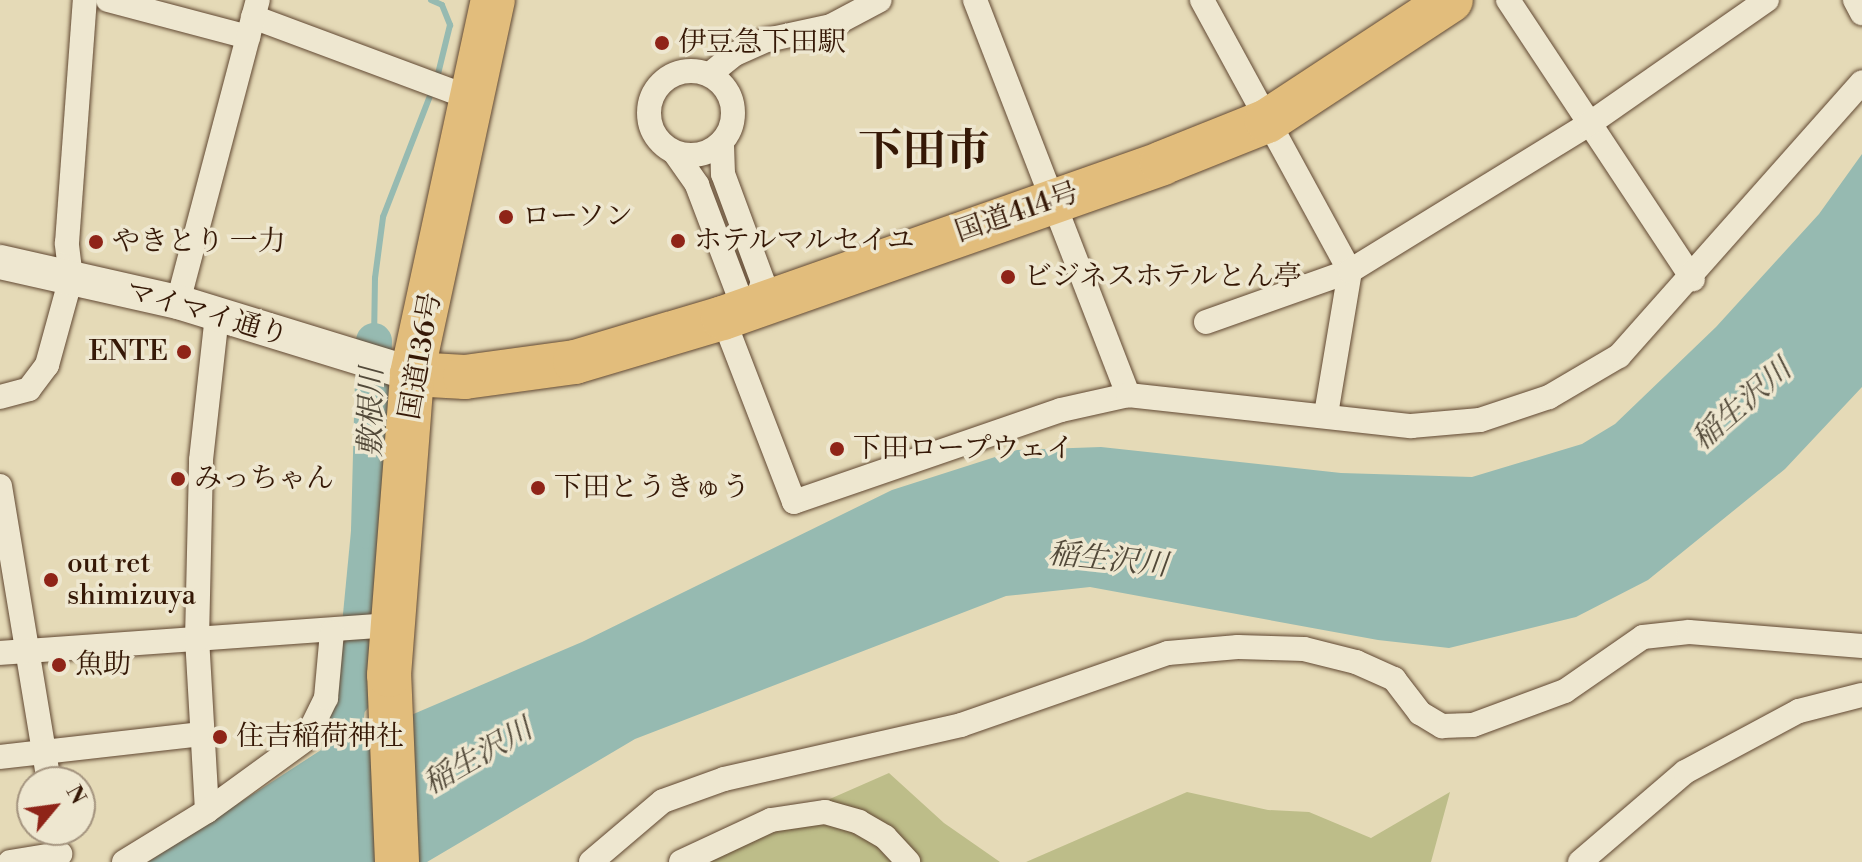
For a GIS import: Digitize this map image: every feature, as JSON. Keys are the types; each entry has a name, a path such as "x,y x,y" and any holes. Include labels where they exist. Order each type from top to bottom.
{"highway":[{"name":"国道136号","path":"397,862 385,627 386,366 447,89 493,0"},
{"name":"国道414号","path":"386,366 465,377 534,370 739,312 1267,121 1451,0"}],"street":[{"path":"0,397 29,389 47,365 71,278 67,243 85,0"},
{"path":"108,0 253,18 447,89"},
{"path":"880,0 831,26 757,44 710,74 678,72 653,92 650,124 657,139 675,153 697,185 738,293 739,312 794,502 1061,410 1128,395 1326,414 1411,426 1480,420 1549,397 1619,356 1693,279 1862,82"},
{"path":"975,0 1128,395"},
{"path":"1202,0 1350,271 1326,414"},
{"path":"1508,0 1693,279"},
{"path":"1206,322 1350,271 1589,124 1767,0"},
{"path":"1855,0 1862,13"},
{"path":"178,302 253,18"},
{"path":"710,74 726,89 733,110 722,142 723,174 763,282 739,312"},
{"path":"675,153 701,154 722,142"},
{"name":"マイマイ通り","path":"0,262 178,302 386,366"},
{"path":"207,811 197,640 201,460 217,314"},
{"path":"0,486 46,766"},
{"path":"0,653 385,627"},
{"path":"124,862 207,811 306,739 326,698 340,632"},
{"path":"591,862 675,796 724,779 961,725 1168,653 1238,647 1304,649 1356,662 1394,679 1420,713 1442,726 1473,725 1565,691 1643,637 1689,632 1862,646"},
{"path":"1580,862 1685,772 1799,711 1862,695"},
{"path":"0,757 201,734"},
{"path":"681,862 771,820 825,812 872,829 908,862"},
{"path":"10,862 59,849"}],"green space":[{"path":"889,773 944,823 1000,862 686,862"},
{"path":"1187,792 1268,810 1309,812 1371,838 1450,792 1431,862 1026,862"}],"water":[{"name":"稲生沢川","path":"1862,154 1862,387 1785,469 1648,580 1576,617 1449,648 1378,640 1090,587 1006,596 635,739 427,862 148,862 321,750 346,650 371,654 362,736 582,642 892,490 1017,450 1101,447 1341,473 1472,477 1582,444 1615,424 1716,327 1819,214"}],"waterway":[{"name":"敷根川","path":"431,0 442,5 450,25 437,78"},
{"name":"敷根川","path":"374,341 375,278 383,217 433,88"},
{"name":"敷根川","path":"353,698 369,531 374,341"}],"place":[{"name":"伊豆急下田駅","path":"662,43"},
{"name":"ローソン","path":"506,217"},
{"name":"ホテルマルセイユ","path":"678,241"},
{"name":"やきとり 一力","path":"96,242"},
{"name":"ビジネスホテルとん亭","path":"1008,277"},
{"name":"ENTE","path":"184,352"},
{"name":"下田ロープウェイ","path":"837,449"},
{"name":"みっちゃん","path":"178,479"},
{"name":"下田とうきゅう","path":"538,488"},
{"name":"out ret shimizuya","path":"51,580"},
{"name":"魚助","path":"59,665"},
{"name":"住吉稲荷神社","path":"220,737"}],"district":[{"name":"下田市","path":"924,152"}]}
